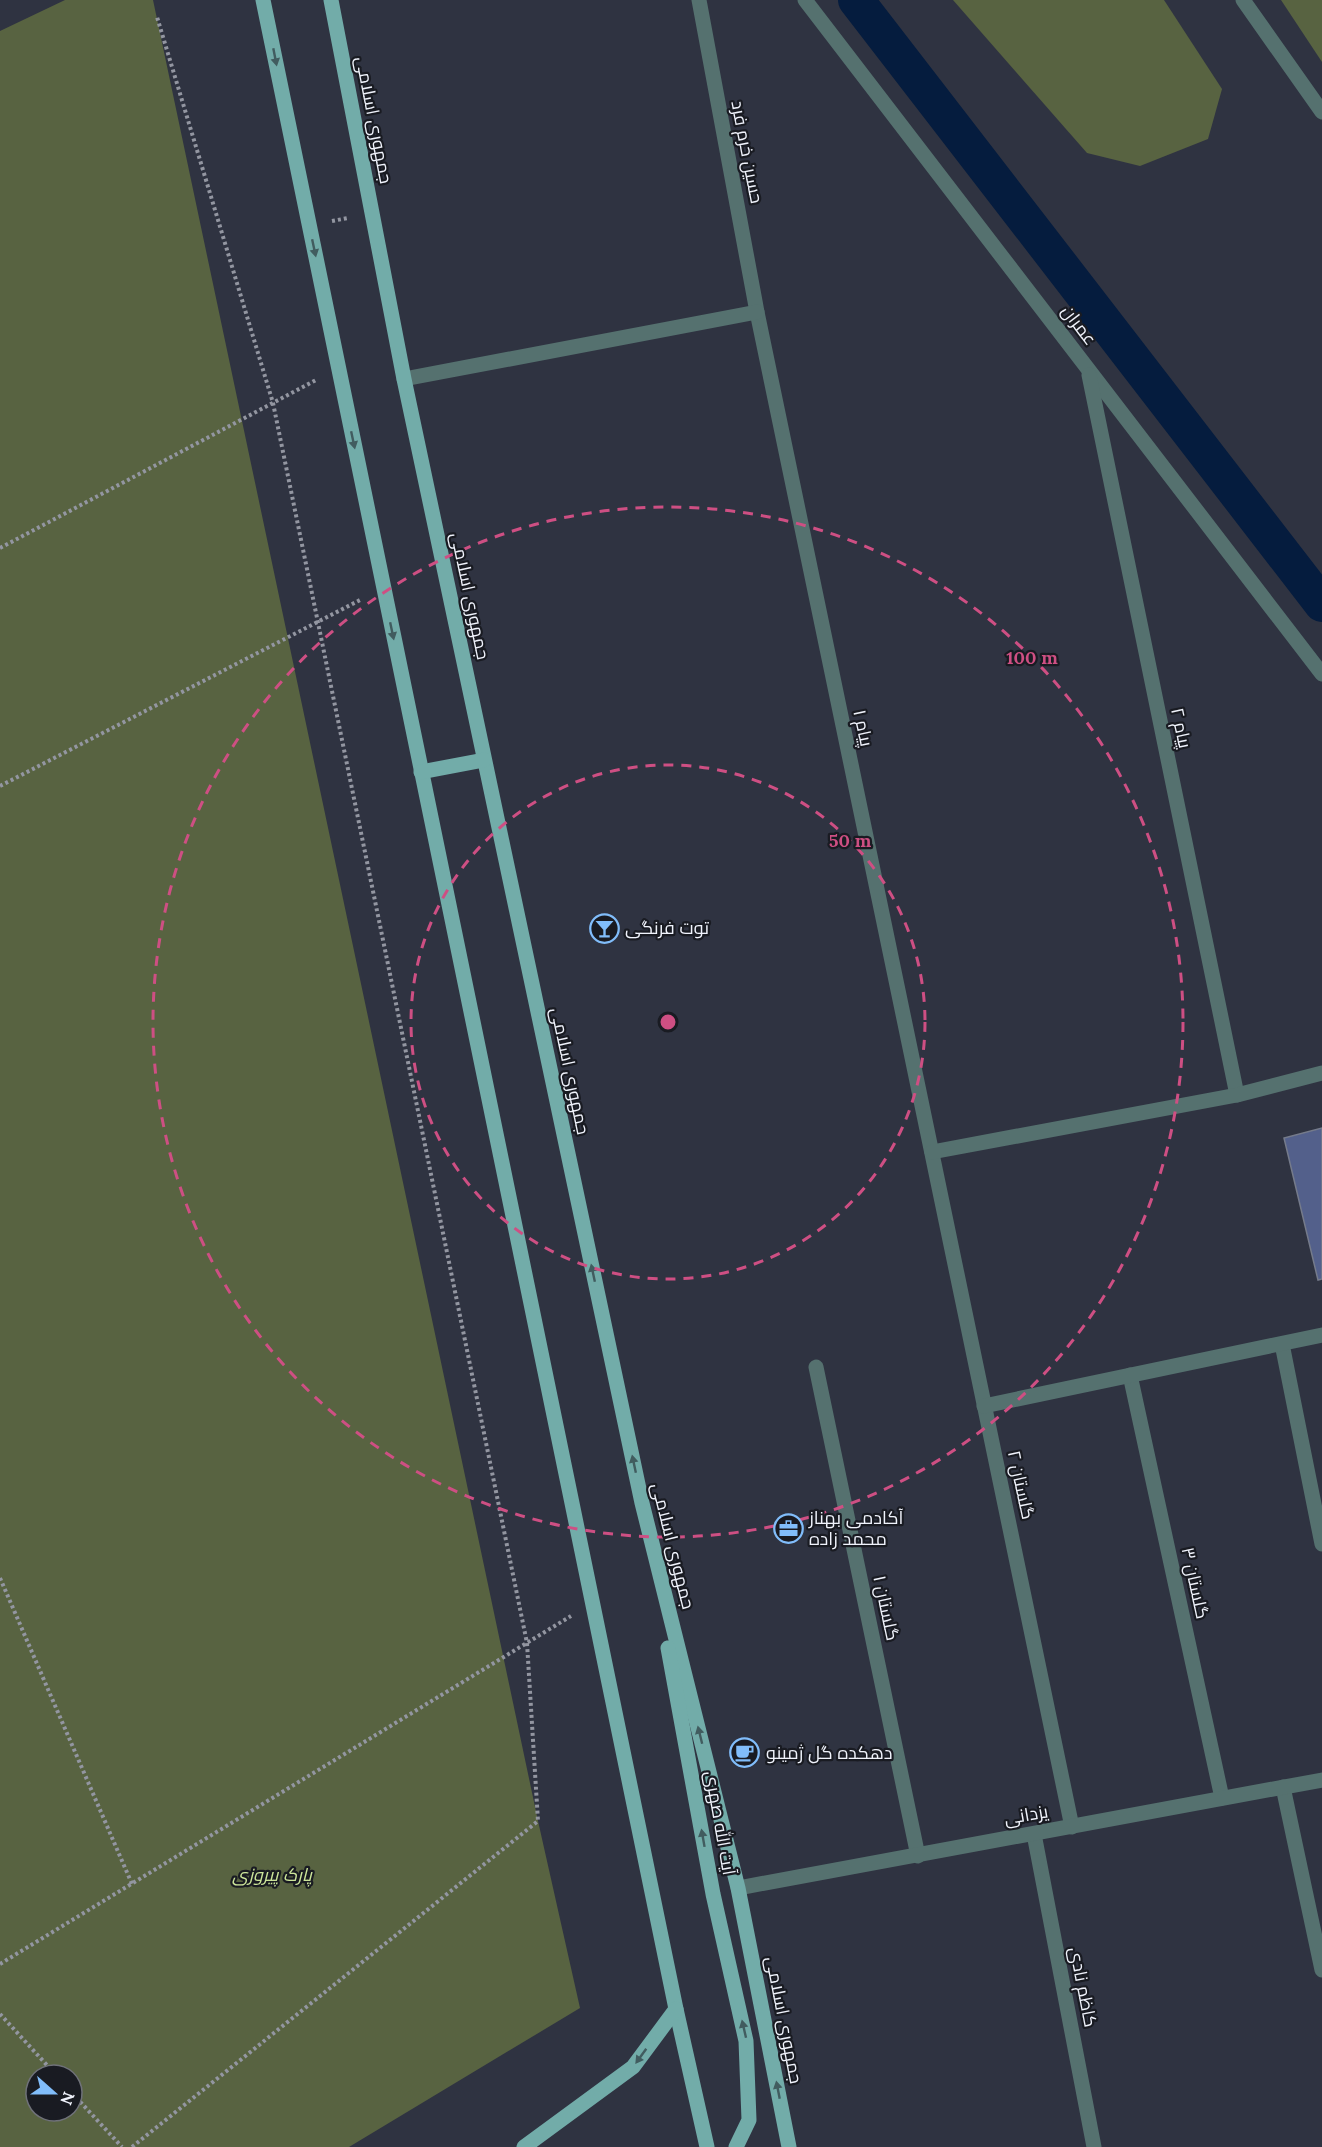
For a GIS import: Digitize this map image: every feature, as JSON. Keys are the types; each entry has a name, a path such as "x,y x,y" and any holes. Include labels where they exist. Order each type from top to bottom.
{"main road":[{"path":"263,0 592,1604 707,2147"},
{"name":"جمهوری اسلامی","path":"331,0 404,379 642,1503 738,1888 789,2147"},
{"path":"421,772 484,760"},
{"name":"آیت الله صهری","path":"642,1503 713,1894 746,2041 749,2120 736,2147"},
{"path":"524,2147 633,2067 676,2009"}],"street":[{"name":"حسین خرم فرد","path":"699,0 757,312"},
{"name":"عمران","path":"805,0 1322,674"},
{"path":"1243,0 1322,112"},
{"path":"404,379 757,312"},
{"name":"پیام ۱","path":"757,312 932,1152"},
{"name":"پیام ۲","path":"1087,369 1237,1095"},
{"path":"932,1152 1237,1095 1322,1073"},
{"name":"گلستان ۲","path":"932,1152 1072,1827"},
{"path":"984,1406 1322,1335"},
{"path":"1282,1344 1322,1544"},
{"name":"گلستان ۱","path":"816,1367 918,1856"},
{"name":"گلستان ۳","path":"1130,1375 1222,1798"},
{"name":"یزدانی","path":"738,1888 1322,1780"},
{"path":"1283,1787 1322,1970"},
{"name":"کاظم نادی","path":"1034,1833 1094,2147"}],"path":[{"path":"132,2147 538,1821 526,1644 273,403 157,16"},
{"path":"309,225 372,214"},
{"path":"0,548 338,368"},
{"path":"0,786 383,588"},
{"path":"0,1578 132,1884"},
{"path":"0,1964 592,1604"},
{"path":"0,2014 45,2063"},
{"path":"84,2106 122,2147"}],"green space":[{"name":"پارک پیروزی","path":"65,0 153,0 538,1821 580,2008 349,2147 0,2147 0,31"},
{"path":"953,0 1164,0 1222,89 1208,139 1140,166 1087,153"},
{"path":"1281,0 1322,0 1322,62"}],"building":[{"path":"1322,1128 1322,1279 1318,1280 1284,1138"}],"waterway":[{"path":"856,0 1322,604"}],"place":[{"name":"توت فرنگی","path":"604,928"},
{"name":"آکادمی بهناز محمد زاده","path":"788,1528"},
{"name":"دهکده گل ژمینو","path":"745,1753"}]}
